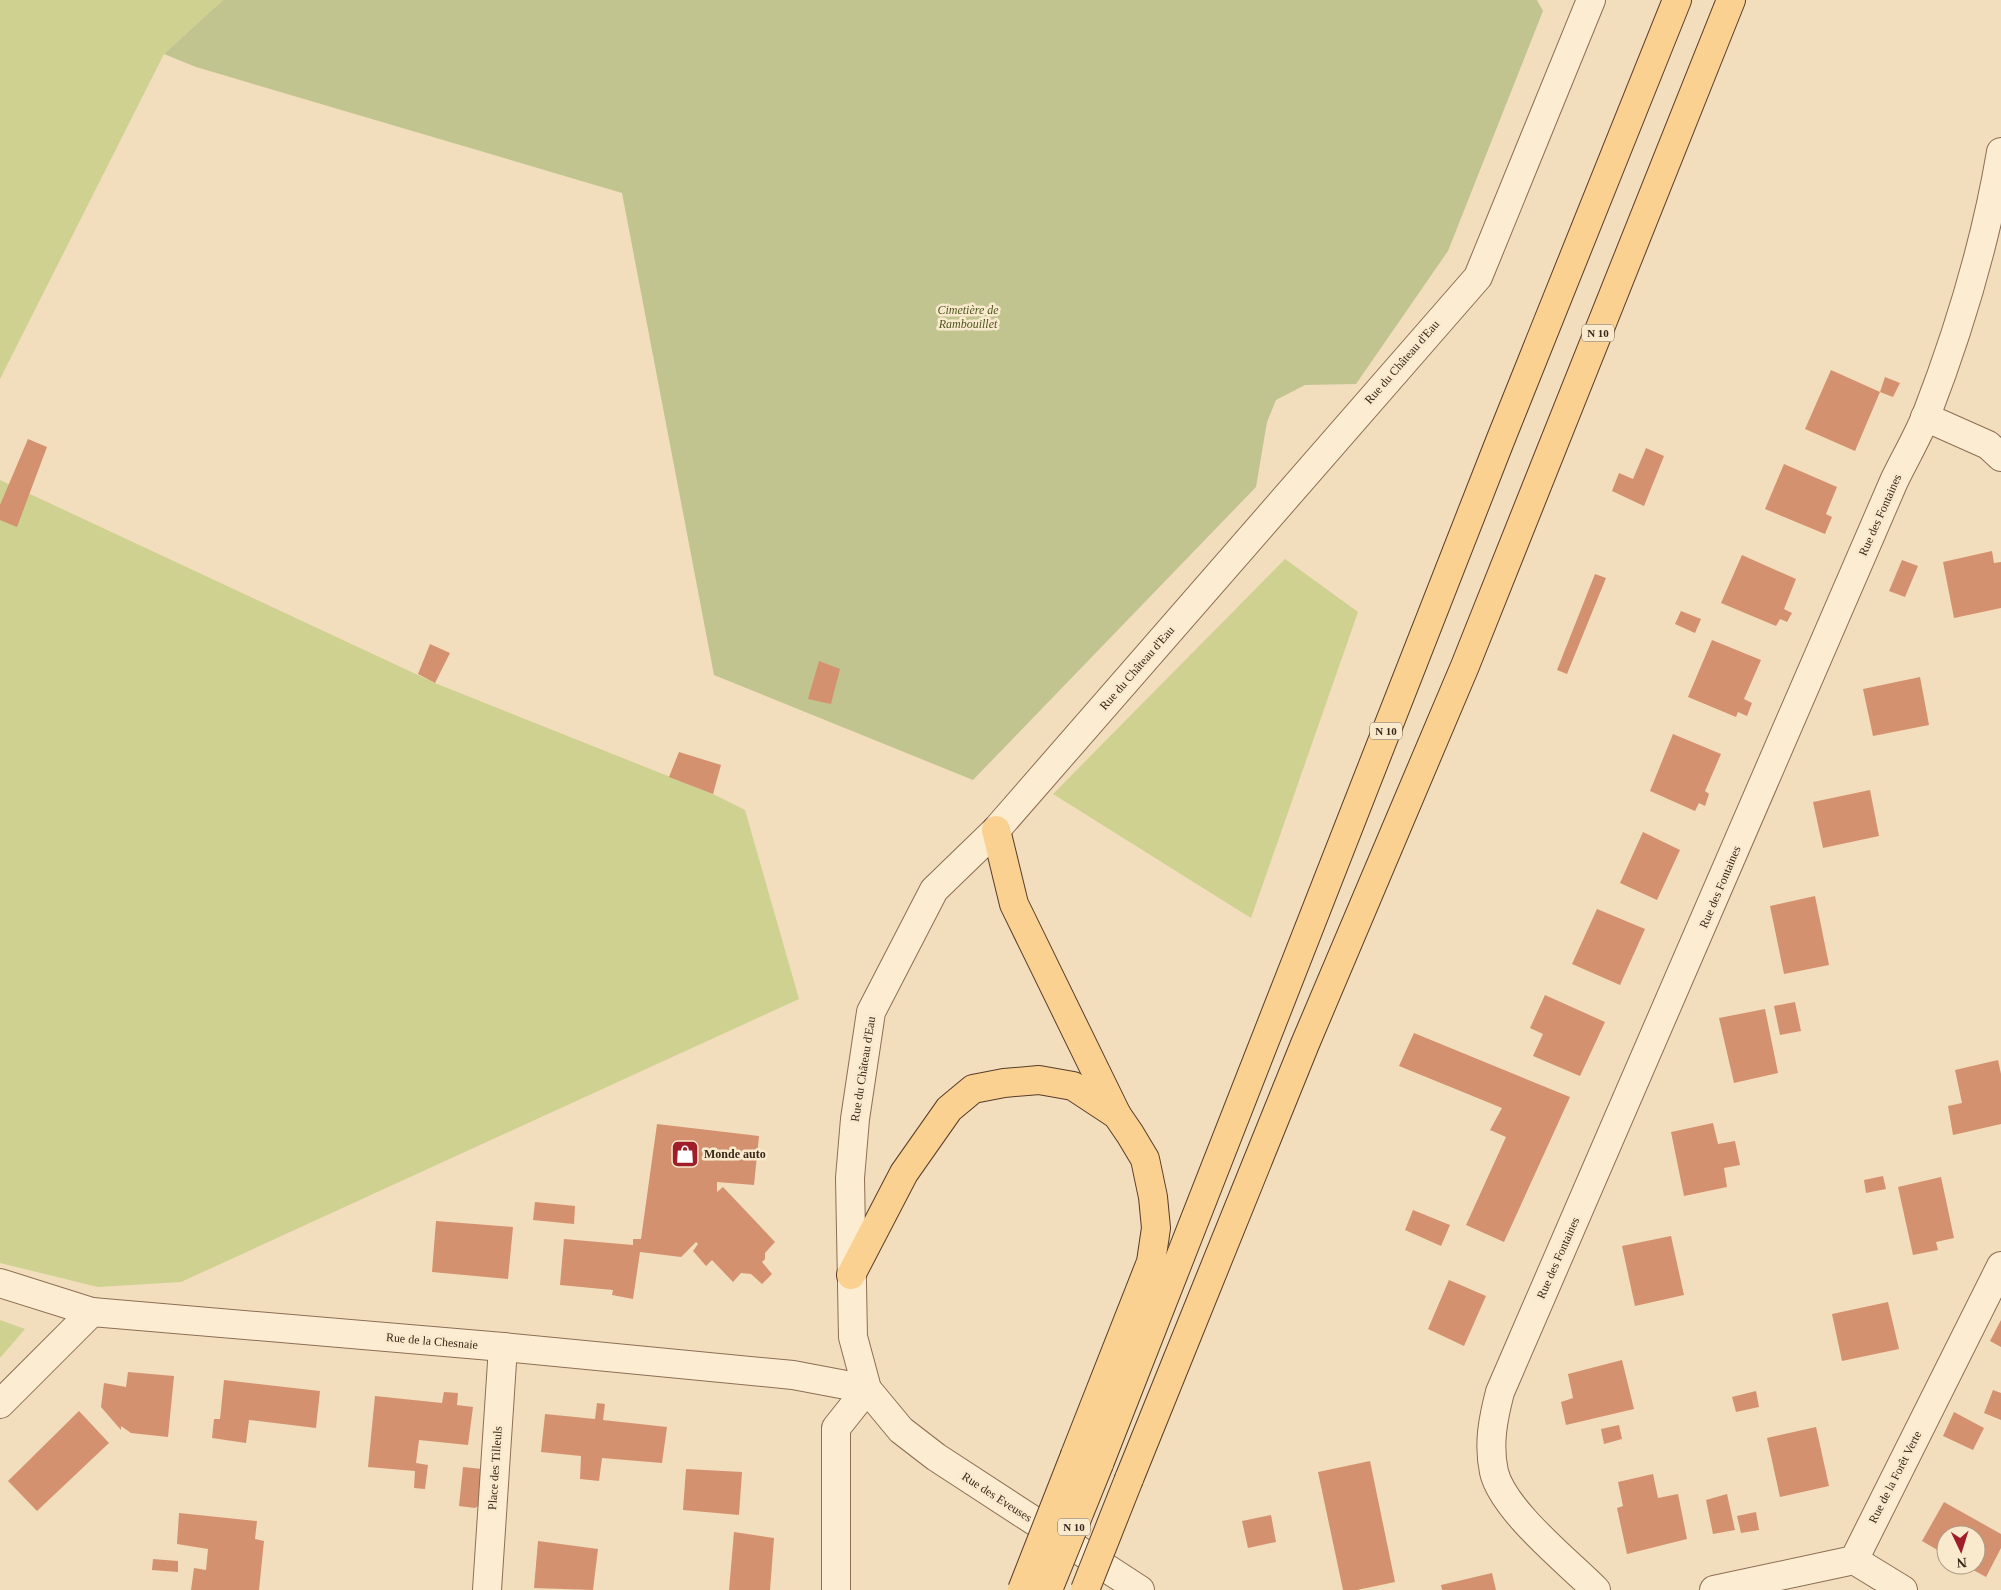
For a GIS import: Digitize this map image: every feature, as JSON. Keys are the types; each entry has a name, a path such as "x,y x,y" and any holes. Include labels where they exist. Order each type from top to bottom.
{"main road":[{"name":"N 10","path":"1048,1590 1087,1459 1677,0"},
{"name":"N 10","path":"1085,1590 1304,1044 1465,666 1731,0"},
{"path":"996,830 1014,904 1117,1115 1145,1159 1153,1198 1156,1228 1151,1262 1087,1459 1022,1590"},
{"path":"851,1275 904,1173 949,1109 973,1089 1004,1083 1038,1080 1073,1086 1117,1115"}],"street":[{"name":"Rue du Château d'Eau","path":"867,1389 853,1337 850,1178 855,1119 872,1012 934,890 996,830 1478,277 1591,0"},
{"name":"Rue des Fontaines","path":"1596,1590 1518,1513 1505,1496 1495,1473 1491,1447 1493,1421 1500,1392 1890,490 1925,417 1972,278 1991,209 2001,152"},
{"path":"1925,417 1988,445 2001,457"},
{"name":"Rue de la Forêt Verte","path":"1854,1560 2001,1266"},
{"name":"Rue de la Chesnaie","path":"0,1283 92,1312 503,1346 793,1375 867,1389"},
{"path":"0,1404 92,1312"},
{"name":"Place des Tilleuls","path":"487,1590 503,1346"},
{"path":"836,1590 836,1428 867,1389"},
{"name":"Rue des Eveuses","path":"867,1389 901,1430 936,1458 1140,1590"},
{"path":"1714,1590 1854,1560 1903,1590"}],"green space":[{"path":"0,0 223,0 164,54 0,379"},
{"name":"Cimetière de Rambouillet","path":"223,0 1537,0 1543,11 1448,251 1356,384 1305,385 1276,400 1267,422 1256,487 973,780 714,675 622,193 196,67 164,54"},
{"path":"0,480 435,683 713,794 745,810 799,999 181,1282 98,1287 0,1263"},
{"path":"1285,559 1358,612 1251,918 1053,794"},
{"path":"0,1320 25,1329 0,1358"}],"building":[{"path":"1831,370 1880,392 1855,451 1805,429"},
{"path":"1885,377 1900,383 1893,397 1880,392"},
{"path":"28,439 47,447 17,527 0,520 0,505"},
{"path":"1646,448 1664,456 1644,506 1612,491 1619,473 1633,479"},
{"path":"1784,464 1837,487 1826,514 1832,517 1825,534 1765,509"},
{"path":"1992,551 1994,563 2001,562 2001,608 1954,618 1943,562"},
{"path":"1742,555 1796,579 1784,609 1792,613 1787,622 1780,619 1776,626 1721,603"},
{"path":"1902,560 1918,566 1905,597 1889,591"},
{"path":"1595,574 1606,578 1567,674 1557,670"},
{"path":"1681,611 1701,619 1695,633 1675,624"},
{"path":"1712,640 1761,660 1744,699 1752,703 1747,716 1738,712 1736,717 1688,697"},
{"path":"430,644 450,653 435,683 418,674"},
{"path":"819,661 840,669 831,704 808,699"},
{"path":"1920,677 1929,725 1873,736 1863,689"},
{"path":"1673,734 1721,754 1705,791 1709,794 1705,806 1699,803 1695,811 1650,791"},
{"path":"679,752 721,765 713,794 669,777"},
{"path":"1870,790 1879,836 1823,848 1813,802"},
{"path":"1643,832 1680,850 1657,900 1620,883"},
{"path":"1815,896 1829,965 1784,974 1770,906"},
{"path":"1597,909 1645,929 1620,985 1572,964"},
{"path":"1545,995 1605,1022 1580,1076 1533,1056 1543,1034 1530,1028"},
{"path":"1795,1002 1801,1031 1780,1035 1774,1006"},
{"path":"1765,1009 1778,1073 1734,1083 1719,1018"},
{"path":"1414,1033 1570,1097 1504,1242 1466,1225 1506,1137 1490,1130 1502,1108 1399,1066"},
{"path":"1998,1060 2001,1074 2001,1124 1953,1135 1948,1106 1962,1103 1955,1070"},
{"path":"1713,1123 1718,1144 1735,1141 1740,1165 1724,1168 1727,1187 1684,1196 1671,1132"},
{"path":"657,1124 759,1136 754,1185 717,1182 717,1192 723,1187 775,1242 765,1253 765,1259 762,1262 772,1274 762,1284 751,1274 741,1273 733,1282 712,1260 706,1266 693,1251 698,1244 696,1242 681,1257 640,1252 633,1299 612,1295 613,1290 560,1285 564,1239 633,1245 633,1239 641,1239"},
{"path":"1883,1176 1886,1189 1866,1193 1864,1180"},
{"path":"1941,1177 1954,1238 1936,1242 1938,1250 1913,1255 1898,1187"},
{"path":"535,1202 575,1206 574,1224 533,1220"},
{"path":"1413,1210 1450,1225 1441,1246 1405,1230"},
{"path":"436,1221 513,1227 508,1279 432,1272"},
{"path":"1671,1236 1684,1295 1635,1306 1622,1246"},
{"path":"1449,1280 1486,1296 1464,1346 1428,1329"},
{"path":"1888,1302 1899,1349 1842,1361 1832,1314"},
{"path":"2001,1320 2001,1347 1990,1341"},
{"path":"1622,1360 1634,1409 1566,1425 1561,1402 1573,1398 1568,1374"},
{"path":"128,1372 174,1376 168,1437 131,1433 121,1426 121,1430 101,1407 104,1383 126,1387"},
{"path":"224,1380 320,1391 316,1428 249,1420 246,1443 212,1438 214,1419 220,1419"},
{"path":"1993,1390 2001,1393 2001,1420 1984,1413"},
{"path":"1756,1391 1759,1407 1736,1412 1732,1397"},
{"path":"444,1392 458,1393 457,1405 473,1407 468,1445 419,1440 416,1463 428,1465 425,1489 414,1488 415,1471 368,1467 375,1396 442,1403"},
{"path":"597,1403 605,1404 603,1420 667,1427 662,1463 602,1458 599,1481 580,1479 581,1456 541,1452 545,1414 595,1419"},
{"path":"79,1411 109,1443 37,1511 8,1481"},
{"path":"1954,1412 1984,1428 1973,1450 1943,1436"},
{"path":"1619,1425 1622,1439 1604,1444 1601,1429"},
{"path":"1816,1427 1829,1486 1780,1497 1767,1438"},
{"path":"1370,1461 1395,1582 1357,1590 1343,1590 1318,1472"},
{"path":"463,1467 492,1470 488,1499 475,1508 459,1506"},
{"path":"686,1469 742,1472 739,1515 683,1510"},
{"path":"1653,1474 1658,1498 1678,1494 1687,1539 1627,1554 1617,1508 1623,1506 1618,1482"},
{"path":"1727,1494 1735,1530 1713,1534 1706,1500"},
{"path":"1944,1502 1985,1525 1936,1525 1936,1549 1922,1541"},
{"path":"1756,1512 1759,1530 1741,1533 1737,1516"},
{"path":"179,1513 257,1521 255,1539 264,1541 259,1590 191,1590 194,1568 206,1570 208,1549 177,1544"},
{"path":"1271,1515 1276,1542 1248,1548 1242,1521"},
{"path":"1986,1526 2001,1534 2001,1548 1986,1577 1982,1575 1986,1575"},
{"path":"734,1532 774,1538 770,1590 729,1590"},
{"path":"538,1541 598,1549 593,1590 534,1588"},
{"path":"153,1559 178,1561 178,1572 152,1570"},
{"path":"1492,1573 1496,1590 1442,1590 1441,1585"}],"place":[{"name":"Monde auto","path":"685,1154"}]}
